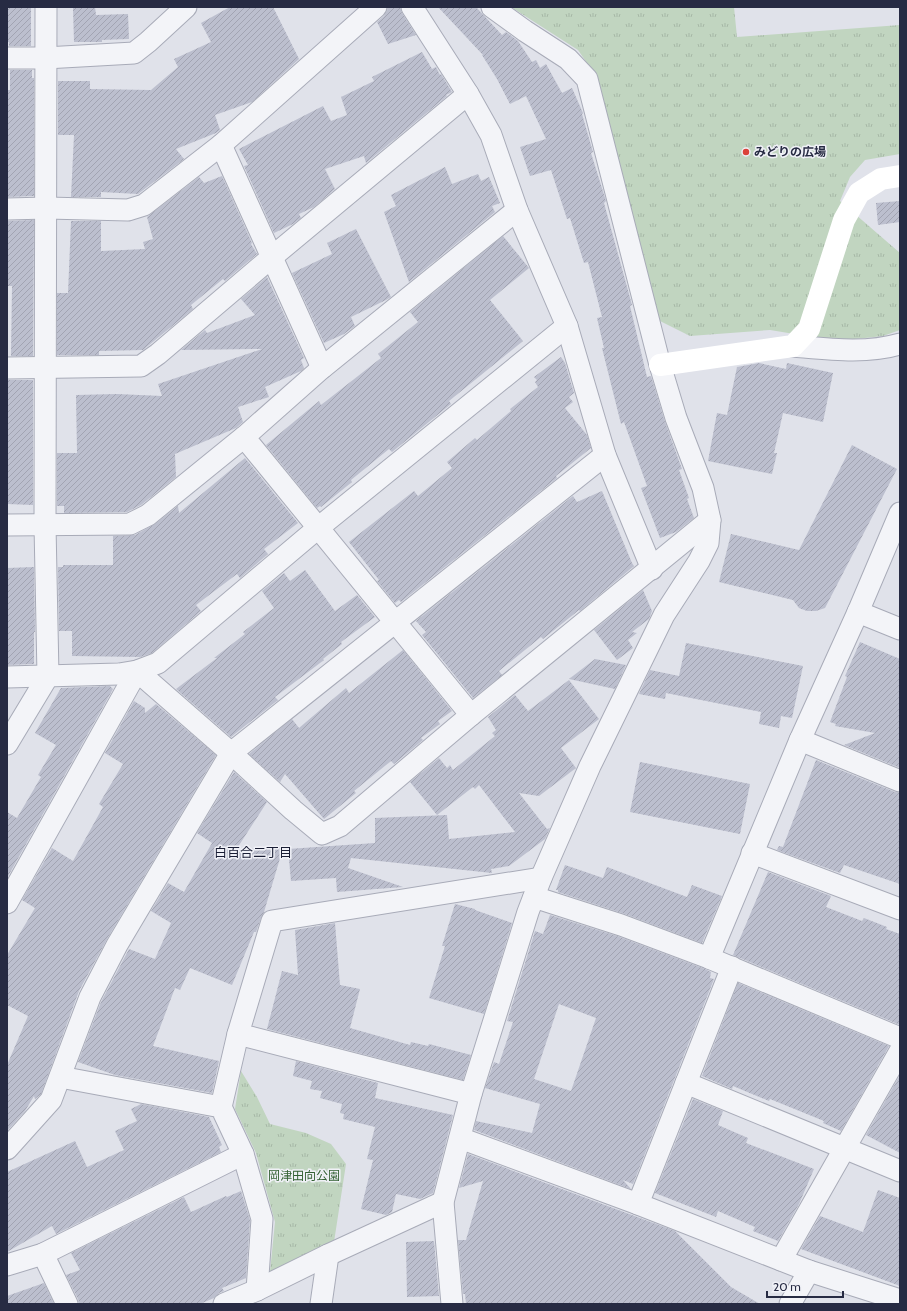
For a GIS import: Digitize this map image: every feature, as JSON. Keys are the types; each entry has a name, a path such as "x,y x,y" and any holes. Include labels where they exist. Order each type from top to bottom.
{"street":[{"path":"7,744 48,676 45,368 47,208 45,58 46,7"},
{"path":"7,58 134,54 186,7"},
{"path":"7,209 47,208 128,210 144,205 221,145 376,7"},
{"path":"412,7 468,94 491,135 517,210 567,326 605,455 652,569"},
{"path":"452,1304 443,1202 471,1094 534,897 590,766 664,615 699,561 708,543 710,520 703,488 676,418 660,365 587,79 568,58 525,31 492,7"},
{"path":"7,368 141,366 158,354 468,94"},
{"path":"221,145 322,368"},
{"path":"793,346 809,329 844,220 859,193 882,179 900,176"},
{"path":"7,525 130,524 148,515 244,437 322,368 517,210"},
{"path":"7,677 119,674 137,671 158,663 318,528 567,326"},
{"path":"660,365 793,346 836,350 886,348 900,344"},
{"path":"244,437 471,715"},
{"path":"7,1150 51,1100 90,997 116,945 231,753 605,455"},
{"path":"709,958 800,740 858,612 900,513"},
{"path":"137,671 322,834 340,826 471,715 652,569 710,520"},
{"path":"858,612 900,630"},
{"path":"7,903 137,671"},
{"path":"800,740 900,781"},
{"path":"752,853 900,909"},
{"path":"258,1290 262,1219 243,1154 221,1107 238,1034 272,921 541,878"},
{"path":"534,897 621,925 709,958 900,1038"},
{"path":"638,1204 732,967"},
{"path":"238,1034 471,1094"},
{"path":"781,1260 900,1051"},
{"path":"60,1077 221,1107"},
{"path":"686,1083 900,1171"},
{"path":"460,1138 638,1204 809,1271 900,1300"},
{"path":"7,1265 43,1254 243,1154"},
{"path":"224,1304 258,1290 328,1255 443,1202"},
{"path":"43,1254 67,1304"},
{"path":"321,1304 328,1255"},
{"path":"790,1304 809,1271"}],"green space":[{"path":"511,7 734,7 737,37 900,25 900,154 865,160 850,177 840,201 900,253 900,330 883,336 837,341 770,330 690,336 658,320 598,79 578,50"},
{"name":"岡津田向公園","path":"241,1071 257,1097 270,1124 306,1133 331,1144 346,1164 334,1242 270,1272 275,1222 256,1153 235,1109"}],"building":[{"path":"7,7 31,7 31,46 9,46 9,42 7,42"},
{"path":"95,7 96,15 128,14 129,39 102,40 102,42 74,42 73,8"},
{"path":"230,7 273,7 299,59 252,102 215,115 220,130 176,149 184,159 138,194 101,192 101,197 71,197 74,135 58,135 58,81 90,81 90,89 151,90 178,67 174,59 211,42 201,23"},
{"path":"388,7 400,7 402,13 416,35 388,44 377,22 384,16"},
{"path":"438,7 476,7 502,35 506,32 518,41 532,62 536,60 540,68 546,64 562,93 572,88 583,113 582,114 593,152 591,153 606,201 604,203 632,305 630,306 647,377 651,376 665,422 682,469 679,470 694,518 676,532 660,538 641,488 647,486 624,422 621,424 602,348 604,348 597,318 602,317 588,262 584,263 570,218 567,219 551,170 530,176 520,147 546,139 526,96 510,104 483,55"},
{"path":"422,52 432,69 436,67 452,92 446,95 447,96 366,163 364,156 325,169 335,189 314,207 299,214 301,218 293,224 274,233 244,166 248,165 239,149 323,106 331,121 347,115 341,97 374,81 372,77"},
{"path":"10,70 32,70 32,78 34,78 34,196 7,197 7,90 10,90"},
{"path":"445,167 452,184 478,174 481,181 489,177 500,203 492,206 495,212 409,282 384,212 396,206 391,195"},
{"path":"222,176 252,243 251,244 257,254 225,281 223,279 191,305 193,309 143,350 99,351 99,355 57,355 57,293 68,293 71,221 101,221 101,251 145,249 143,242 153,239 147,217 199,177 204,183"},
{"path":"900,201 900,222 878,225 876,203"},
{"path":"34,220 33,356 11,356 12,286 7,286 7,221"},
{"path":"356,229 391,297 351,317 355,326 344,334 324,343 292,273 332,254 327,243"},
{"path":"503,236 529,268 490,300 523,341 449,401 451,404 392,452 389,449 351,480 352,482 321,507 320,506 317,508 266,445 319,401 321,405 381,358 378,354 418,322 410,312"},
{"path":"267,277 304,358 301,360 304,368 301,371 265,387 269,397 238,407 243,422 236,428 175,454 176,477 141,505 127,512 64,513 64,506 57,506 57,453 77,453 76,395 117,394 162,396 158,384 262,349 181,350 205,330 207,333 255,315 241,299"},
{"path":"561,357 565,363 574,393 569,397 573,402 565,408 587,435 591,448 556,476 557,478 401,602 399,600 395,603 349,542 414,491 418,496 452,468 447,462 475,438 477,440 511,411 510,409 538,387 535,382 537,380 534,377"},
{"path":"759,363 786,369 787,363 833,373 823,422 783,413 774,453 777,453 772,474 708,461 717,413 727,415 737,367"},
{"path":"7,380 33,380 33,505 7,504"},
{"path":"852,445 897,469 825,608 816,611 807,611 799,608 793,600 719,582 731,534 799,550"},
{"path":"245,458 298,523 264,549 268,554 240,578 237,574 196,605 201,611 152,653 140,657 72,656 72,631 59,631 58,567 63,567 63,565 113,565 113,536 135,535 155,524 178,506 179,513"},
{"path":"602,491 634,566 580,611 579,610 543,639 541,637 499,671 502,675 473,698 422,635 426,632 416,621 573,496 577,502"},
{"path":"34,567 34,664 7,665 7,568"},
{"path":"305,570 335,611 357,595 375,617 341,642 342,644 323,659 324,660 275,697 278,700 231,737 176,689 217,658 214,658 245,634 243,632 274,608 262,591 284,573 290,581"},
{"path":"643,590 652,611 649,619 632,632 637,633 628,640 633,648 617,660 594,630"},
{"path":"860,642 900,659 900,768 844,745 875,733 835,726 836,724 830,722 847,677 845,676"},
{"path":"686,643 803,666 792,718 781,716 779,728 759,724 761,712 666,693 665,699 639,694 650,670 679,676"},
{"path":"403,650 452,711 438,721 440,724 421,738 423,740 394,764 391,761 354,791 356,793 324,819 285,774 280,782 249,754 292,719 299,728 346,688 349,693"},
{"path":"595,659 626,665 615,689 569,679"},
{"path":"569,680 599,719 561,748 576,768 539,796 519,793 547,829 550,828 545,839 509,866 491,869 492,873 351,858 348,868 403,887 337,892 336,878 291,881 288,849 375,843 375,818 447,815 449,839 515,832 479,785 475,789 473,787 437,815 410,782 439,758 447,768 450,765 453,770 495,736 492,733 496,730 488,717 515,695 528,711"},
{"path":"110,686 113,689 7,878 7,812 17,818 41,777 38,775 56,745 35,733 61,688"},
{"path":"134,701 145,708 145,713 156,704 216,755 107,939 79,991 41,1094 35,1099 34,1096 25,1111 7,1131 7,1065 28,1016 7,1005 7,955 35,908 22,900 52,848 73,861 103,807 99,804 123,764 105,753"},
{"path":"816,760 900,793 900,884 844,865 840,873 777,850 779,846 783,847"},
{"path":"640,762 750,784 740,834 630,812"},
{"path":"234,772 267,802 236,850 291,846 281,855 264,912 232,985 190,968 180,990 175,988 153,1046 219,1061 212,1093 115,1075 78,1062 101,1002 129,949 155,959 171,923 151,911 168,883 184,892 212,843 197,833"},
{"path":"565,865 603,878 607,867 687,897 692,885 722,896 702,943 625,914 558,892 558,890 556,890"},
{"path":"768,872 831,896 826,907 862,921 864,918 900,934 900,1025 733,955"},
{"path":"455,904 475,909 512,923 484,1014 429,998 445,946 442,946"},
{"path":"550,915 617,936 705,969 711,972 710,978 714,979 633,1184 623,1180 631,1189 474,1130 476,1121 532,1133 540,1104 485,1088 494,1062 499,1064 513,1022 507,1021 535,931 543,934","holes":["559,1004 596,1018 571,1091 534,1079"]},
{"path":"335,923 340,985 360,989 350,1028 410,1045 411,1042 428,1046 429,1044 471,1055 463,1080 267,1029 282,971 298,975 295,930"},
{"path":"738,983 889,1046 841,1131 823,1123 824,1121 770,1099 769,1101 733,1086 732,1089 702,1076"},
{"path":"296,1061 378,1083 375,1098 453,1115 433,1193 420,1199 396,1194 392,1212 386,1215 361,1209 373,1160 367,1159 375,1127 343,1119 344,1114 340,1113 342,1104 320,1098 322,1091 310,1089 312,1081 293,1076"},
{"path":"900,1075 900,1153 866,1135"},
{"path":"693,1099 723,1111 718,1125 748,1138 746,1143 814,1169 799,1204 778,1241 753,1231 755,1227 718,1211 716,1217 655,1193"},
{"path":"141,1104 209,1117 222,1145 219,1147 221,1152 56,1234 52,1226 7,1252 7,1172 75,1141 87,1167 124,1150 115,1131 137,1121 131,1109"},
{"path":"468,1154 675,1231 731,1287 760,1304 466,1304 465,1294 463,1294 458,1240 466,1240 483,1181 459,1188"},
{"path":"878,1190 900,1198 900,1286 801,1249 820,1216 863,1232"},
{"path":"241,1191 250,1220 246,1278 222,1288 224,1291 219,1293 214,1298 200,1304 79,1304 66,1275 80,1270 71,1253 184,1197 191,1212"},
{"path":"434,1241 439,1296 407,1297 406,1242"},
{"path":"44,1283 54,1304 7,1304 7,1296"}],"place":[{"name":"みどりの広場","path":"746,152"}],"district":[{"name":"白百合二丁目","path":"253,852"}]}
